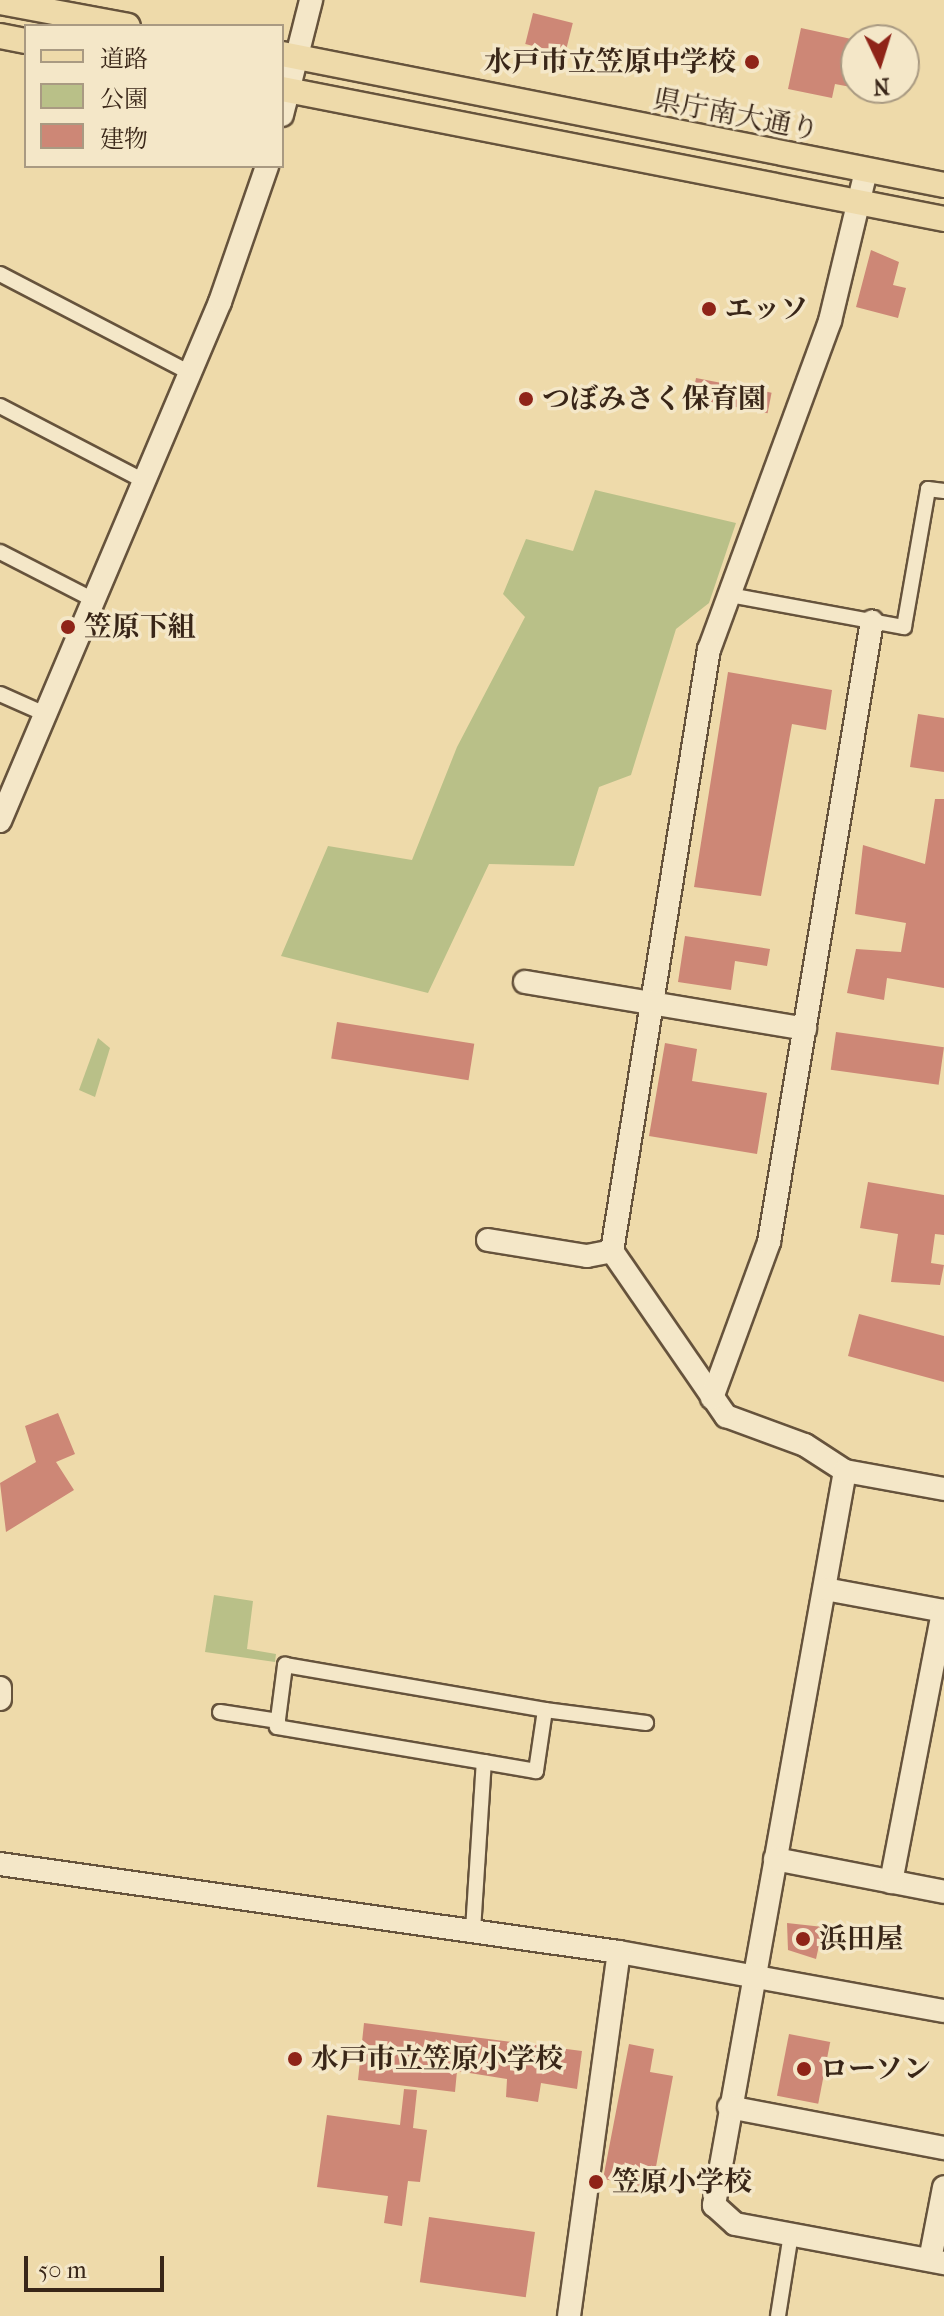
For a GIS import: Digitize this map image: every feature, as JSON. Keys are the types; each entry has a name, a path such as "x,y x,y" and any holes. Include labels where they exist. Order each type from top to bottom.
{"main road":[{"path":"0,2 117,24"},
{"path":"0,36 24,41"},
{"name":"県庁南大通り","path":"290,56 944,185"},
{"path":"286,90 944,219"}],"street":[{"path":"286,90 290,56 311,0"},
{"path":"0,821 190,373 266,168"},
{"path":"866,171 830,321 729,595 700,692 612,1251 712,1398 738,1424 805,1445 845,1471 944,1489"},
{"path":"0,274 190,373"},
{"path":"0,406 144,481"},
{"path":"729,595 904,627 928,489 944,491"},
{"path":"0,552 94,600"},
{"path":"712,1398 769,1242 872,621"},
{"path":"0,694 45,714"},
{"path":"525,982 805,1029"},
{"path":"488,1240 587,1256 612,1251"},
{"path":"845,1471 729,2107 717,2213 791,2234 937,2261 944,2187"},
{"path":"825,1589 944,1611 891,1882"},
{"path":"545,1710 536,1771 277,1727 285,1665 545,1710 646,1723"},
{"path":"0,1688 0,1699"},
{"path":"220,1712 278,1721"},
{"path":"473,1930 484,1762"},
{"path":"775,1859 944,1892"},
{"path":"0,1864 619,1952 944,2011"},
{"path":"569,2316 619,1952"},
{"path":"729,2107 944,2148"},
{"path":"778,2316 791,2234"}],"green space":[{"path":"595,490 736,523 709,603 676,629 631,775 599,787 574,866 489,864 428,993 281,956 328,846 412,860 457,747 525,617 503,594 526,539 573,551"},
{"path":"98,1038 110,1048 95,1097 79,1090"},
{"path":"214,1595 253,1601 247,1649 276,1654 275,1662 205,1652"}],"building":[{"path":"533,13 573,23 565,54 525,44"},
{"path":"801,28 840,37 840,85 835,84 832,98 788,89"},
{"path":"871,250 899,262 893,285 906,288 898,318 856,307"},
{"path":"696,378 772,393 768,413 692,399"},
{"path":"728,672 832,690 826,730 792,724 761,896 694,887"},
{"path":"918,714 944,718 944,772 910,767"},
{"path":"935,799 944,799 944,988 887,978 884,1000 847,993 856,949 901,952 906,923 855,914 863,845 925,864"},
{"path":"685,936 770,949 767,966 735,961 731,990 678,982"},
{"path":"337,1022 474,1044 469,1080 331,1059"},
{"path":"836,1032 944,1047 939,1085 831,1070"},
{"path":"665,1043 697,1049 692,1081 767,1093 757,1154 649,1136"},
{"path":"868,1182 944,1195 944,1235 935,1234 931,1263 944,1265 940,1285 891,1282 898,1234 860,1228"},
{"path":"859,1314 944,1336 944,1382 848,1356"},
{"path":"58,1413 75,1454 56,1462 74,1490 6,1532 0,1483 36,1462 25,1426"},
{"name":"浜田屋","path":"787,1923 823,1927 816,1959 788,1950"},
{"path":"364,2023 582,2051 577,2089 541,2083 538,2102 506,2097 507,2079 457,2071 455,2092 358,2080"},
{"name":"ローソン","path":"789,2034 830,2042 818,2104 777,2096"},
{"path":"629,2044 654,2049 650,2072 673,2076 652,2188 603,2179"},
{"path":"404,2089 417,2090 413,2128 427,2130 420,2182 408,2181 402,2226 384,2223 388,2196 317,2187 327,2115 400,2125"},
{"path":"429,2217 535,2232 526,2297 420,2282"}],"place":[{"name":"水戸市立笠原中学校","path":"752,62"},
{"name":"エッソ","path":"709,309"},
{"name":"つぼみさく保育園","path":"526,399"},
{"name":"笠原下組","path":"68,627"},
{"name":"浜田屋","path":"803,1939"},
{"name":"水戸市立笠原小学校","path":"295,2059"},
{"name":"ローソン","path":"804,2069"},
{"name":"笠原小学校","path":"596,2182"}]}
